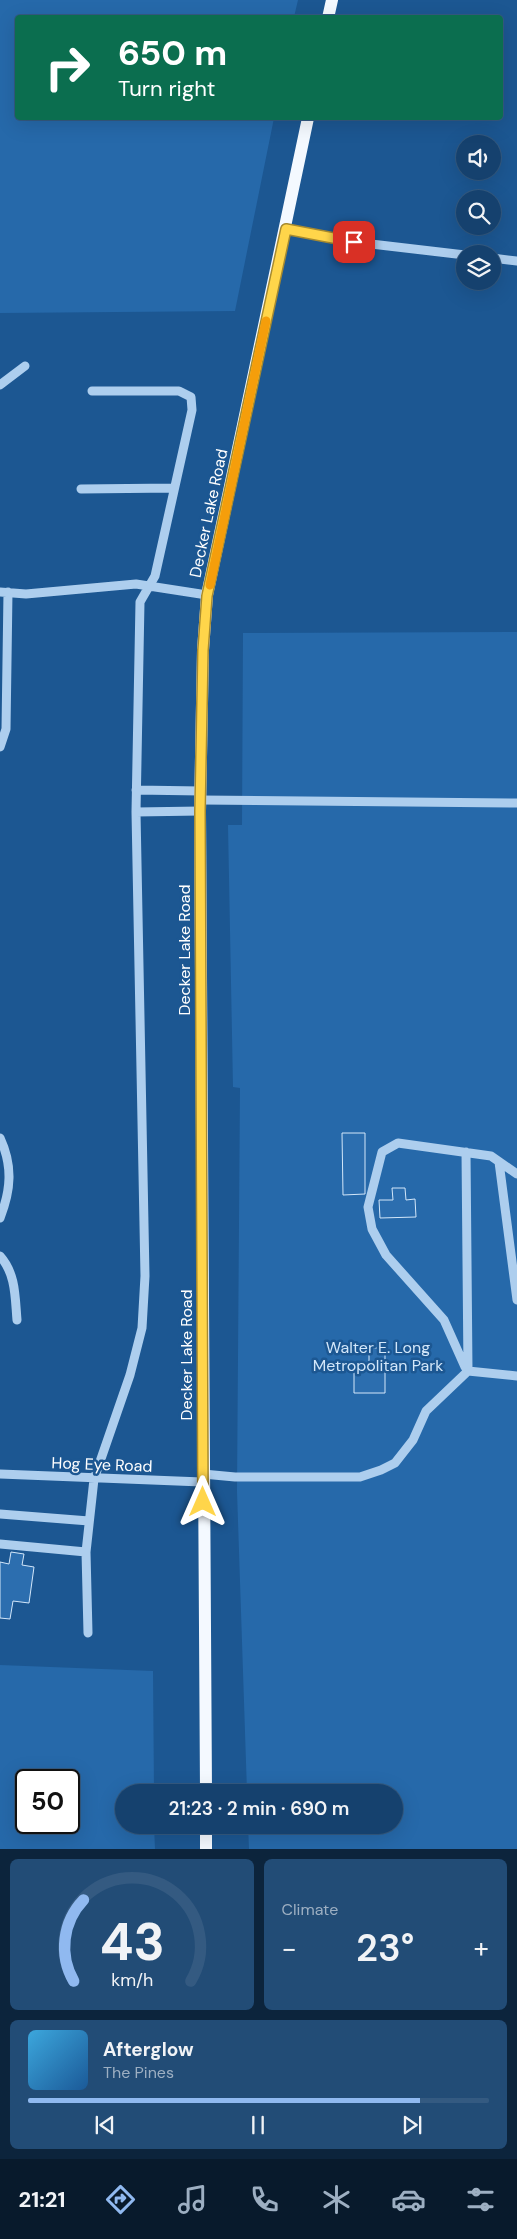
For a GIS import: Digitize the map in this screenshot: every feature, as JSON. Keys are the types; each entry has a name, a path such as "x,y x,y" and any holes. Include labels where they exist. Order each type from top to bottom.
{"main road":[{"path":"329,15 332,0"},
{"name":"Decker Lake Road","path":"206,1784 202,1478 201,801 203,650 207,596 308,120"},
{"path":"206,1834 206,1849"}],"street":[{"path":"286,229 354,242 456,254"},
{"path":"501,259 517,261"},
{"path":"0,385 25,366"},
{"path":"88,1633 86,1552 94,1479 130,1375 142,1328 145,1276 136,812 140,602 154,576 192,410 190,398 179,391 92,391"},
{"path":"81,489 174,488"},
{"path":"0,747 6,729 4,592 26,594 136,584 207,596"},
{"path":"136,790 201,801 517,803"},
{"path":"136,812 201,801"},
{"path":"0,1138 7,1154 10,1174 8,1198 0,1218"},
{"path":"468,1371 444,1320 386,1255 372,1229 368,1207 382,1152 398,1143 491,1156 517,1174"},
{"path":"466,1152 468,1371"},
{"path":"499,1162 517,1300"},
{"path":"0,1256 7,1264 14,1281 17,1320"},
{"path":"468,1371 517,1376"},
{"name":"Hog Eye Road","path":"0,1474 94,1479 360,1477 395,1463 413,1440 426,1411 468,1371"},
{"path":"0,1514 89,1521"},
{"path":"0,1544 86,1552"}],"green space":[{"path":"0,0 298,0 294,15 15,15 15,120 274,120 235,311 0,313"},
{"name":"Walter E. Long Metropolitan Park","path":"517,632 517,1849 249,1849 248,1834 403,1834 403,1784 247,1784 237,1491 240,1088 233,1087 228,825 242,825 243,633"},
{"path":"0,1665 153,1671 154,1784 115,1784 115,1834 154,1834 155,1849 0,1849"}],"building":[{"path":"342,1133 365,1133 365,1194 343,1195"},
{"path":"392,1188 405,1188 406,1200 415,1199 416,1217 380,1218 379,1200 393,1200"},
{"path":"369,1348 385,1348 385,1393 354,1393 354,1367 369,1367"},
{"path":"11,1552 24,1554 22,1565 34,1567 29,1603 13,1601 10,1619 0,1618 0,1562 9,1564"}],"slow traffic":[{"path":"210,585 266,321"}],"route":[{"path":"203,1502 200,811 203,650 207,596 286,229 354,242"}]}
